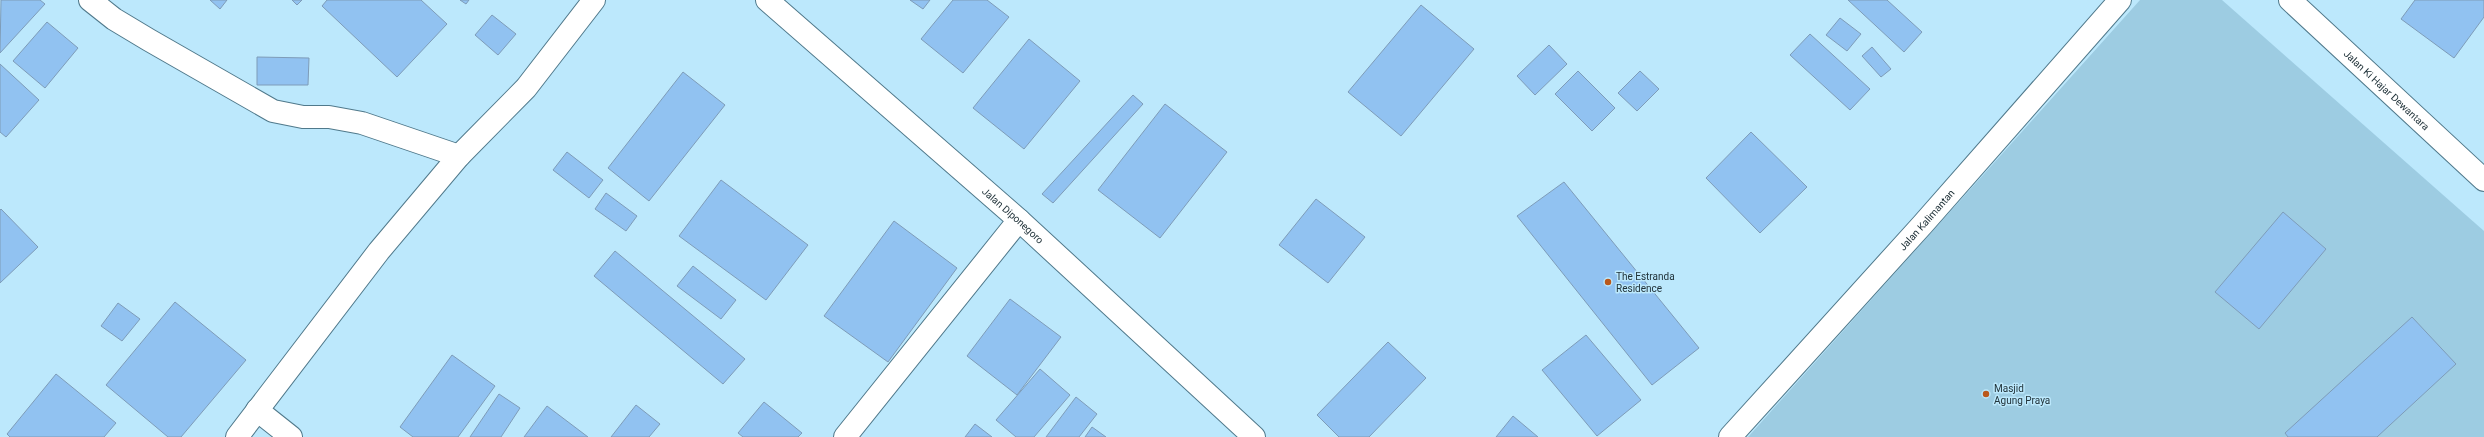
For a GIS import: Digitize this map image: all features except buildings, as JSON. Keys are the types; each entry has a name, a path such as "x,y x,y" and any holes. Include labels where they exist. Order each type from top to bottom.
{"street":[{"path":"90,0 114,19 273,111 303,117 329,117 362,123 459,156"},
{"path":"236,437 379,251 459,156 526,88 594,0"},
{"name":"Jalan Diponegoro","path":"767,0 1019,220 1254,437"},
{"name":"Jalan Kalimantan","path":"1730,437 1923,224 2120,0"},
{"name":"Jalan Ki Hajar Dewantara","path":"2290,0 2484,180"},
{"path":"844,437 1019,220"},
{"path":"257,410 291,437"}],"shaded area":[{"path":"2140,0 2222,0 2484,231 2484,437 1748,437"}],"place":[{"name":"The Estranda Residence","path":"1608,282"},
{"name":"Masjid Agung Praya","path":"1986,394"}]}
